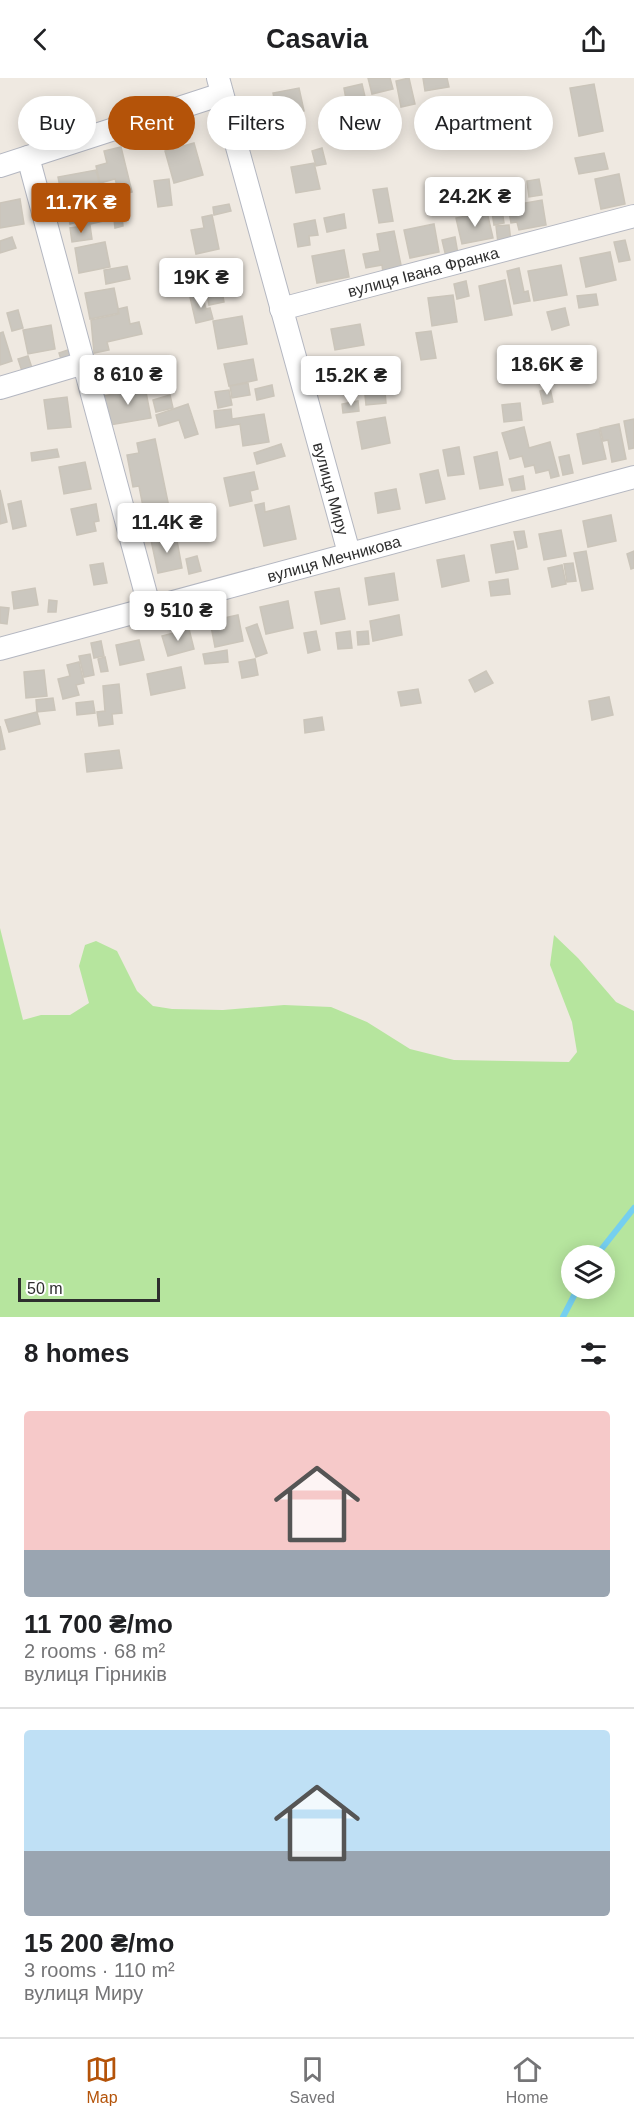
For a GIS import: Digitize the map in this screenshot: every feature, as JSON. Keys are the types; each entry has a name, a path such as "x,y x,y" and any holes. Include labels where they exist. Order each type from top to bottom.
{"street":[{"path":"0,166 219,82"},
{"name":"вулиця Миру","path":"219,82 349,553"},
{"path":"28,157 150,609"},
{"name":"вулиця Івана Франка","path":"281,309 634,216"},
{"path":"0,388 84,363"},
{"name":"вулиця Мечникова","path":"0,649 634,477"}],"green space":[{"path":"0,928 23,1020 41,1015 70,1015 89,1003 79,966 85,945 96,941 117,951 137,991 153,1006 172,1009 223,1010 284,1005 331,1007 367,1022 410,1049 454,1060 569,1062 577,1052 572,1022 550,965 554,935 578,958 616,1002 634,1011 634,1317 0,1317"}],"building":[{"path":"368,78 390,78 393,89 372,94"},
{"path":"409,78 414,104 402,107 402,96 399,96 396,81"},
{"path":"423,78 447,78 449,87 425,91"},
{"path":"362,84 365,96 345,96 344,88"},
{"path":"594,84 603,131 579,136 570,88"},
{"path":"299,88 301,96 274,96 273,93"},
{"path":"195,147 203,175 174,183 165,151 195,150"},
{"path":"122,150 132,192 120,195 115,179 100,183 96,166 107,163 104,151"},
{"path":"322,150 326,164 316,166 312,151"},
{"path":"604,153 608,169 579,174 575,158"},
{"path":"314,163 320,189 296,193 291,167"},
{"path":"96,170 100,186 88,188 92,204 105,202 108,220 86,225 81,199 63,202 58,177"},
{"path":"619,174 625,204 601,209 595,179"},
{"path":"169,179 172,205 158,207 154,181"},
{"path":"539,179 542,195 529,197 527,181"},
{"path":"514,186 517,203 502,206 499,189"},
{"path":"387,188 393,221 379,223 373,190"},
{"path":"20,199 24,224 0,228 0,203"},
{"path":"542,200 546,225 519,230 517,222 511,223 508,206"},
{"path":"229,204 231,211 214,215 213,207"},
{"path":"78,210 81,221 70,224 68,213"},
{"path":"502,210 504,223 494,225 492,212"},
{"path":"487,212 493,238 462,244 456,218"},
{"path":"344,214 346,228 327,232 324,218"},
{"path":"212,215 219,249 196,254 191,230 204,228 202,217"},
{"path":"122,217 123,226 115,228 114,219"},
{"path":"315,220 318,235 309,236 310,245 298,247 294,224"},
{"path":"434,224 439,252 410,258 404,230"},
{"path":"90,225 92,239 72,242 70,228"},
{"path":"509,225 511,242 498,243 496,226"},
{"path":"394,231 402,270 383,273 382,265 366,268 363,254 380,251 377,234"},
{"path":"12,237 16,248 0,253 0,241"},
{"path":"455,237 458,254 446,257 442,240"},
{"path":"625,240 630,260 619,262 614,242"},
{"path":"105,242 110,267 79,273 75,248"},
{"path":"344,250 349,277 317,283 312,256"},
{"path":"610,252 616,280 586,287 580,258"},
{"path":"228,263 233,288 206,293 201,268"},
{"path":"561,265 567,295 534,301 528,271"},
{"path":"127,266 130,279 106,284 104,270"},
{"path":"519,268 524,292 528,291 530,301 514,304 507,271"},
{"path":"505,280 512,315 485,320 479,286"},
{"path":"466,281 469,296 457,299 454,284"},
{"path":"114,288 119,313 90,319 85,293"},
{"path":"222,291 224,302 209,305 207,294"},
{"path":"202,294 206,309 210,308 213,319 196,323 190,297"},
{"path":"596,294 598,305 579,308 577,296"},
{"path":"453,295 457,322 432,326 428,298"},
{"path":"127,307 130,324 139,322 142,334 107,342 109,350 94,353 91,320 119,314 118,309"},
{"path":"565,308 569,325 552,330 547,312"},
{"path":"18,310 23,328 12,331 7,313"},
{"path":"242,316 247,344 218,349 213,321"},
{"path":"360,324 364,345 335,350 331,329"},
{"path":"51,325 55,349 28,354 23,330"},
{"path":"431,331 436,358 421,360 416,333"},
{"path":"3,332 12,361 0,365 0,333"},
{"path":"68,350 70,357 61,359 59,353"},
{"path":"28,356 33,371 23,374 18,359"},
{"path":"133,356 137,372 132,373 134,383 106,389 104,380 110,379 107,361"},
{"path":"253,359 257,380 229,386 224,364"},
{"path":"394,381 395,391 385,392 386,403 366,405 364,385"},
{"path":"248,383 250,395 232,398 230,386"},
{"path":"272,385 274,396 257,400 255,389"},
{"path":"145,387 151,418 110,425 104,396"},
{"path":"550,388 553,402 543,404 540,391"},
{"path":"229,390 232,405 218,408 215,392"},
{"path":"170,395 173,408 156,412 153,400"},
{"path":"67,397 71,427 48,429 44,400"},
{"path":"358,401 359,411 343,413 342,404"},
{"path":"520,403 522,420 504,422 502,405"},
{"path":"188,404 198,434 185,438 179,420 159,426 156,415"},
{"path":"231,409 232,419 264,414 269,442 243,446 240,424 216,428 214,411"},
{"path":"385,417 390,443 362,449 357,422"},
{"path":"634,419 634,448 629,449 624,421"},
{"path":"619,424 626,459 612,462 608,440 603,441 600,428"},
{"path":"524,427 529,448 550,442 559,476 551,478 549,470 536,473 534,465 525,467 522,456 510,459 502,433"},
{"path":"599,429 606,459 583,464 577,434"},
{"path":"155,439 170,512 145,517 139,486 133,487 127,455 139,453 137,443"},
{"path":"281,444 285,456 257,464 254,453"},
{"path":"459,447 464,474 448,476 443,450"},
{"path":"57,449 59,457 32,461 31,453"},
{"path":"497,452 503,485 480,489 474,457"},
{"path":"569,455 573,473 563,475 559,457"},
{"path":"85,462 91,489 64,494 59,467"},
{"path":"438,470 445,499 426,503 420,474"},
{"path":"254,472 258,489 250,491 252,501 230,506 224,478"},
{"path":"523,476 525,489 512,491 509,479"},
{"path":"396,489 400,509 378,513 375,493"},
{"path":"0,490 7,522 0,524"},
{"path":"21,501 26,526 13,529 8,504"},
{"path":"264,503 265,512 289,506 296,539 264,546 255,505"},
{"path":"96,504 99,521 94,522 96,531 77,535 71,509"},
{"path":"611,515 616,541 588,547 583,521"},
{"path":"561,530 566,556 544,560 539,534"},
{"path":"524,531 527,547 518,549 514,532"},
{"path":"176,535 182,568 158,573 151,540"},
{"path":"513,541 518,569 496,573 491,545"},
{"path":"586,551 593,589 582,591 574,553"},
{"path":"634,551 634,568 631,569 627,554"},
{"path":"464,555 469,581 442,587 437,560"},
{"path":"197,556 201,571 189,574 186,559"},
{"path":"103,563 107,583 94,585 90,565"},
{"path":"573,563 576,581 567,582 564,564"},
{"path":"562,565 566,584 552,587 548,568"},
{"path":"394,573 398,600 369,605 365,578"},
{"path":"508,579 510,594 491,596 489,582"},
{"path":"35,588 38,605 14,609 12,592"},
{"path":"339,588 345,619 321,624 315,592"},
{"path":"49,600 57,601 56,612 48,612"},
{"path":"288,601 293,628 266,634 260,607"},
{"path":"0,607 9,608 7,624 0,623"},
{"path":"238,615 243,641 215,647 210,621"},
{"path":"399,615 402,635 373,641 370,621"},
{"path":"257,624 267,653 256,657 246,628"},
{"path":"189,629 194,649 168,656 162,636"},
{"path":"316,631 320,650 308,653 304,633"},
{"path":"350,631 352,648 338,649 336,633"},
{"path":"368,631 369,644 358,645 357,632"},
{"path":"139,640 144,660 120,665 116,645"},
{"path":"101,641 104,656 94,658 91,643"},
{"path":"227,650 228,662 205,664 203,654"},
{"path":"90,654 94,675 84,677 79,656"},
{"path":"105,657 108,671 101,672 98,659"},
{"path":"255,659 258,675 242,678 239,662"},
{"path":"79,662 84,683 76,685 79,695 63,699 58,679 70,676 67,665"},
{"path":"181,667 185,688 151,695 147,674"},
{"path":"44,670 47,696 26,698 24,672"},
{"path":"486,671 493,683 475,692 469,680"},
{"path":"119,684 122,713 112,714 113,724 99,726 97,712 105,711 103,686"},
{"path":"418,689 421,703 401,706 398,692"},
{"path":"609,697 613,715 592,720 589,701"},
{"path":"53,698 55,710 37,712 36,700"},
{"path":"93,701 95,713 77,715 76,703"},
{"path":"37,712 40,724 9,732 5,720"},
{"path":"322,717 324,730 305,733 304,720"},
{"path":"0,726 5,749 0,750"},
{"path":"119,750 122,768 87,772 85,754"}],"waterway":[{"path":"605,1245 634,1208"},
{"path":"563,1317 572,1299"}]}
